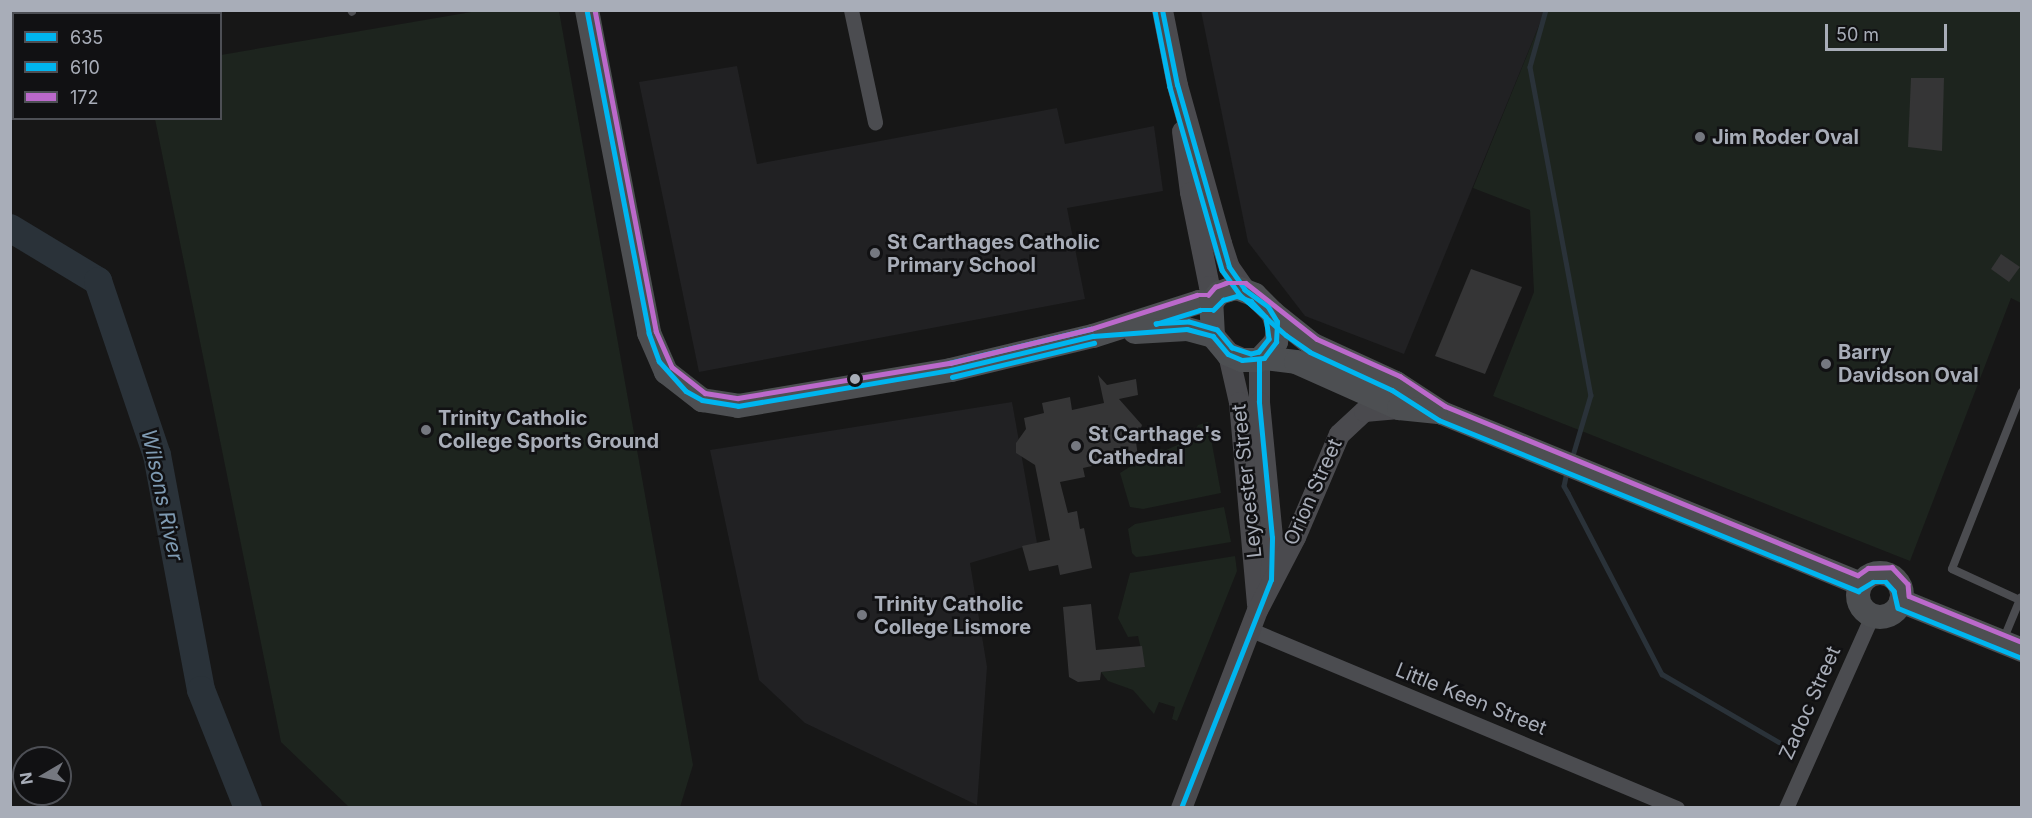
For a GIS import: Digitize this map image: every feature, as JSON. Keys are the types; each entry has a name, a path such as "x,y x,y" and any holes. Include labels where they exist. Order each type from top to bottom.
{"main road":[{"path":"587,10 649,333 659,361 686,391 720,405 746,405 951,370 1093,336 1199,302 1213,300 1228,290 1245,290 1313,345 1396,383 1442,412 1860,584"},
{"path":"1213,300 1221,345"},
{"path":"1262,359 1278,335 1273,313"},
{"path":"1093,336 1187,329 1221,345 1242,360 1296,362 1399,408 1442,412"},
{"path":"1870,574 1889,574 1899,582 1901,601 1887,616 1872,616 1860,605 1860,584 1870,574"},
{"path":"1901,601 2012,646"}],"street":[{"path":"852,10 875,122"},
{"path":"1162,10 1178,86 1221,243 1229,267 1245,290"},
{"path":"1178,86 1190,192 1213,300"},
{"name":"Leycester Street","path":"1221,345 1239,402 1253,620"},
{"name":"Orion Street","path":"1262,359 1259,402 1272,538 1271,580"},
{"name":"Orion Street","path":"1181,807 1253,620 1294,537 1344,425 1364,411 1399,408"},
{"name":"Zadoc Street","path":"1786,807 1872,616"},
{"name":"Little Keen Street","path":"1253,620 1677,807"}],"lane":[{"path":"2012,646 2021,599 1952,569 2022,392"}],"shaded area":[{"name":"Trinity Catholic College Sports Ground","path":"483,10 559,11 693,765 680,807 349,807 281,742 155,120 222,120 222,55"},
{"path":"1201,11 1545,11 1404,354 1305,316 1248,242"},
{"path":"1545,11 2021,11 2021,303 2011,298 1910,561 1493,396 1534,292 1530,210 1473,188"},
{"name":"St Carthages Catholic Primary School","path":"737,66 757,164 1057,108 1065,144 1154,126 1163,191 1067,208 1085,299 699,372 639,82"},
{"name":"Trinity Catholic College Lismore","path":"1012,402 1037,543 970,563 987,667 977,805 805,723 759,680 710,450"},
{"path":"1208,422 1221,493 1143,509 1130,507 1120,473 1158,449 1166,450 1189,440 1198,425"},
{"path":"1224,507 1231,542 1147,556 1136,557 1132,553 1128,529 1135,524"},
{"path":"1235,556 1237,571 1177,721 1172,719 1175,707 1159,702 1154,714 1133,690 1108,681 1101,672 1145,667 1138,636 1128,637 1118,618 1130,573"}],"building":[{"path":"1911,78 1944,78 1942,151 1908,147"},
{"path":"2001,254 2020,267 2009,282 1991,269"},
{"path":"1471,269 1522,287 1485,374 1435,356"},
{"name":"St Carthage's Cathedral","path":"1098,375 1107,385 1136,379 1138,395 1119,399 1142,425 1136,442 1138,456 1083,468 1085,477 1060,482 1068,513 1077,511 1080,529 1084,528 1092,568 1060,575 1058,565 1029,571 1022,546 1050,540 1035,465 1016,453 1016,443 1026,429 1024,418 1044,413 1042,403 1070,397 1072,410 1104,403"},
{"path":"1091,604 1096,650 1142,646 1145,667 1101,672 1100,680 1078,682 1069,677 1063,607"}],"waterway":[{"path":"1546,10 1530,67 1591,395 1572,459"},
{"name":"Wilsons River","path":"10,228 98,281 157,455 201,690 248,808"},
{"path":"1567,472 1564,486 1662,674 1779,742"}],"transit line":[{"name":"635","path":"587,10 649,333 659,361 686,391 702,400 738,406 951,370 1093,336 1187,329 1213,336 1228,354 1242,360 1264,358 1276,342 1277,322 1268,307 1245,290 1229,267 1177,85 1162,10"},
{"name":"172","path":"595,10 656,331 672,367 705,393 738,398 950,363 1091,329 1197,295 1208,295 1215,287 1226,283 1246,283 1317,339 1400,376 1445,406 1858,575 1868,568 1892,567 1908,584 1909,596 2022,642"},
{"name":"610","path":"1155,11 1170,87 1222,270 1240,295 1286,335 1310,352 1392,390 1439,420 1858,591 1873,582 1886,582 1894,591 1898,608 2019,657"},
{"name":"610","path":"1237,296 1251,301 1266,317 1269,339 1259,352 1251,354 1232,348 1217,330 1189,322 1156,324 1200,310 1213,310 1223,300 1237,296"},
{"name":"610","path":"949,363 1091,329"},
{"name":"610","path":"952,377 1094,343"},
{"name":"635","path":"1181,808 1271,580 1272,538 1259,402 1259,360"}],"place":[{"name":"Jim Roder Oval","path":"1700,137"},
{"name":"St Carthages Catholic Primary School","path":"875,253"},
{"name":"Barry Davidson Oval","path":"1826,364"},
{"name":"Trinity Catholic College Sports Ground","path":"426,430"},
{"name":"St Carthage's Cathedral","path":"1076,446"},
{"name":"Trinity Catholic College Lismore","path":"862,615"}]}
